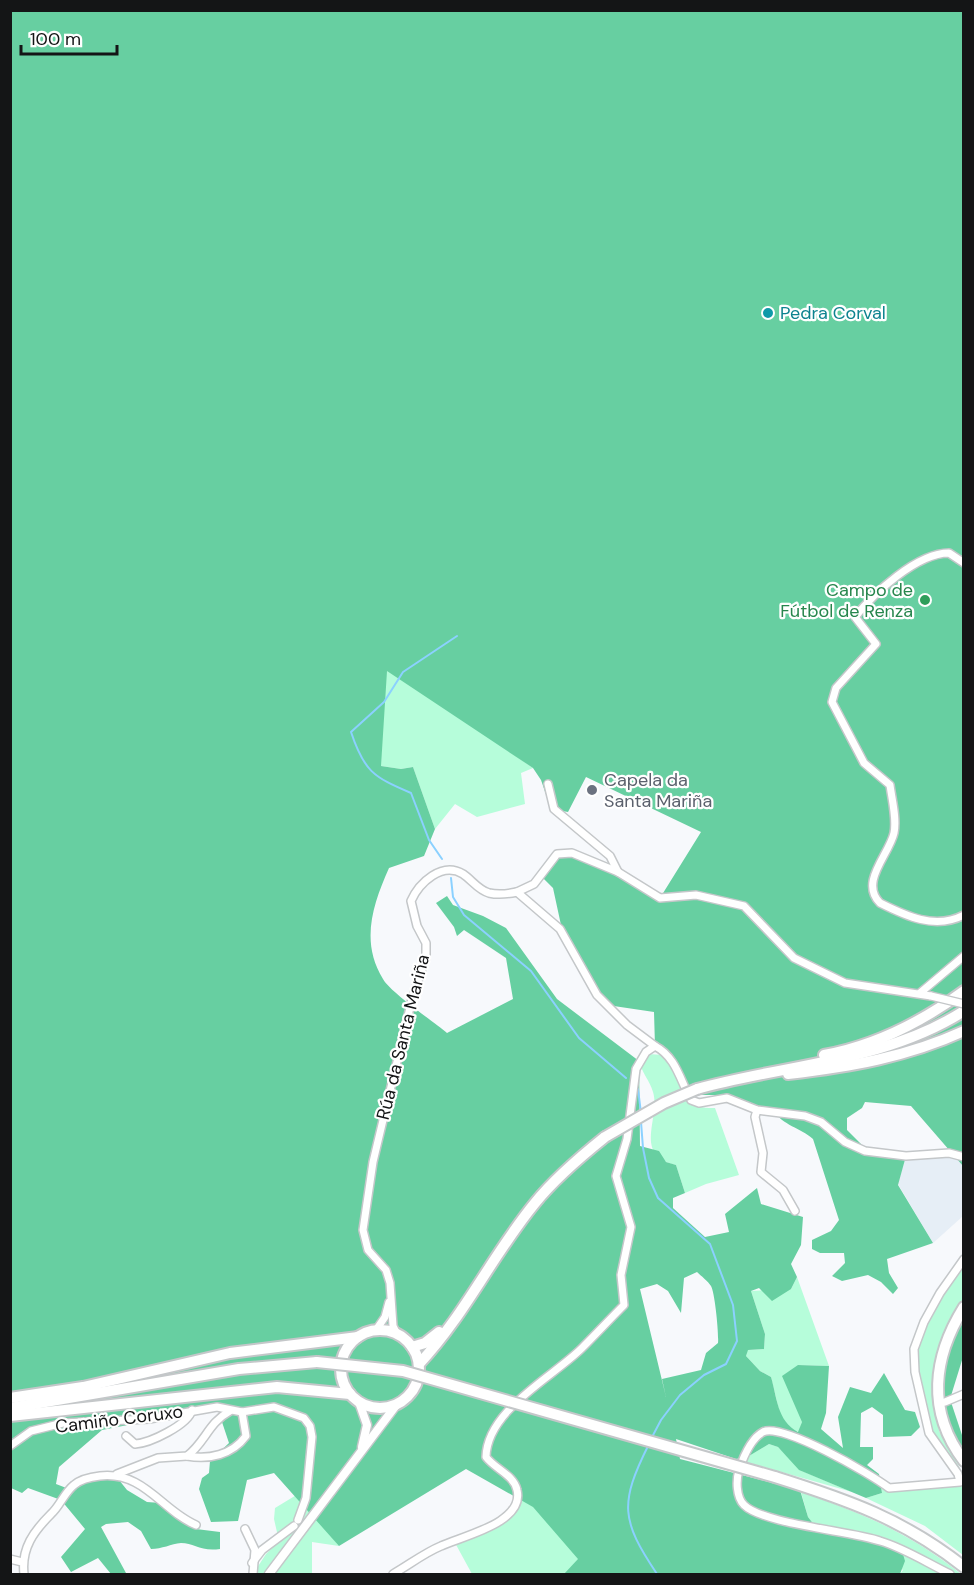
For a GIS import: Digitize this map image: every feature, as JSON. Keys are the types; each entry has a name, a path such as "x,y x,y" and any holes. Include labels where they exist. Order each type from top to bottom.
{"main road":[{"path":"358,1337 346,1350 341,1368 344,1383 350,1394 359,1402 376,1408 397,1404 414,1389 419,1364 460,1314 534,1204 568,1167 605,1137 664,1102 698,1089 762,1068 830,1054 862,1044 924,1017 963,991"},
{"path":"734,1078 874,1051 907,1040 963,1011"},
{"path":"734,1078 876,1062 935,1044 963,1031"},
{"path":"963,1307 943,1347 938,1380 944,1423 963,1461"},
{"path":"412,1347 430,1340 460,1314"},
{"path":"10,1398 72,1389 230,1353 358,1337 376,1330 397,1334 412,1347 419,1364"},
{"path":"10,1408 238,1369 317,1362 403,1371 775,1477 873,1510 936,1546 963,1567"},
{"path":"10,1416 277,1387 350,1394"}],"street":[{"path":"963,563 949,553 936,554 889,583 865,605 855,617 876,644 836,688 832,702 864,763 890,785 894,831 874,875 872,888 875,898 880,903 920,920 944,921 963,915"},
{"path":"548,784 554,809 610,856 618,872"},
{"path":"963,1004 920,993 845,983 794,958 744,906 696,895 660,898 618,872 563,852 557,854 534,884 517,892 560,929 597,995 627,1025 672,1059 691,1100 699,1103 728,1098 757,1110 806,1116 821,1122 845,1142 865,1151 906,1156 949,1153 963,1157"},
{"name":"Rúa da Santa Mariña","path":"397,1334 393,1326 386,1270 368,1250 363,1230 373,1162 412,999 426,957 426,943 417,926 411,901 436,872 460,872 489,893 517,892"},
{"path":"920,993 963,956"},
{"path":"393,1575 440,1546 498,1524 510,1513 517,1502 518,1491 514,1481 491,1464 486,1457 492,1434 529,1390 582,1349 624,1305 621,1275 631,1227 616,1176 627,1139 636,1069 646,1052 655,1046"},
{"path":"757,1110 755,1117 763,1153 761,1172 783,1190 795,1211"},
{"path":"950,1575 881,1541 772,1517 754,1510 744,1505 737,1487 737,1476 746,1453 762,1432 773,1430 822,1449 863,1469 888,1488 960,1482 958,1474 929,1433 915,1371 914,1349 924,1322 963,1259"},
{"path":"376,1330 385,1317 390,1293"},
{"path":"945,1402 963,1394"},
{"path":"355,1460 364,1443 367,1425 359,1402"},
{"path":"269,1575 397,1404"},
{"name":"Camiño Coruxo","path":"10,1446 31,1431 63,1423 149,1419 217,1407 242,1412 273,1407 304,1418 310,1426 312,1437 306,1498 296,1523"},
{"path":"924,1410 932,1407"},
{"path":"126,1436 135,1444 148,1442 183,1422 192,1410"},
{"path":"187,1456 200,1443 213,1423 230,1411"},
{"path":"24,1575 22,1562 37,1527 54,1512 69,1489 92,1477 117,1474 158,1458 213,1457 234,1449 246,1436 242,1412"},
{"path":"117,1474 162,1499 186,1521 196,1525"},
{"path":"252,1563 262,1550 296,1523 309,1522"},
{"path":"296,1523 298,1536"},
{"path":"246,1529 255,1550 252,1563 253,1575"},
{"path":"10,1559 22,1562"}],"shaded area":[{"path":"906,1156 963,1157 963,1216 933,1243 898,1184"}],"green space":[{"path":"11,11 963,11 963,1166 911,1106 865,1102 862,1108 847,1118 847,1130 863,1146 906,1156 898,1185 933,1243 887,1259 889,1273 898,1288 893,1294 881,1282 868,1275 842,1281 832,1276 845,1263 844,1253 820,1253 812,1249 812,1240 831,1231 839,1220 813,1139 782,1120 774,1111 751,1105 732,1095 699,1095 693,1087 683,1086 672,1059 655,1046 654,1012 607,1005 580,969 561,925 553,888 541,876 563,852 618,872 660,898 701,832 586,777 568,812 551,809 541,780 533,768 387,671 381,766 401,769 413,767 435,829 424,856 389,868 378,895 371,923 372,951 376,965 387,985 447,1033 513,999 506,958 464,930 457,936 454,927 436,903 447,896 453,905 483,916 506,928 557,999 639,1061 640,1146 659,1151 666,1162 676,1165 685,1193 673,1198 673,1208 705,1237 729,1232 725,1214 757,1188 761,1204 803,1217 801,1245 791,1264 797,1277 791,1289 772,1301 759,1288 751,1291 765,1334 764,1349 748,1350 746,1356 760,1371 771,1377 782,1415 786,1422 798,1432 802,1422 782,1376 798,1365 829,1366 826,1413 821,1429 843,1448 838,1417 850,1387 871,1393 884,1373 905,1410 915,1412 920,1427 911,1436 883,1437 883,1415 872,1407 861,1413 860,1447 873,1447 873,1459 867,1465 879,1474 882,1493 866,1498 799,1470 778,1447 769,1444 749,1456 736,1459 676,1439 680,1459 800,1490 808,1517 815,1526 902,1551 905,1561 900,1574 564,1574 578,1559 533,1507 466,1469 339,1546 274,1473 247,1480 238,1521 211,1522 199,1489 202,1478 209,1473 210,1461 229,1443 222,1422 223,1418 216,1408 102,1430 59,1467 56,1484 69,1489 90,1481 109,1478 119,1480 127,1490 147,1502 161,1503 185,1524 196,1529 220,1532 220,1549 208,1549 181,1543 151,1549 141,1531 128,1522 106,1524 101,1527 126,1573 111,1574 98,1558 71,1572 61,1557 85,1529 61,1500 28,1488 22,1493 11,1488","holes":["697,1272 710,1284 712,1290 718,1343 706,1353 701,1370 662,1379 666,1397 640,1289 657,1284 668,1291 681,1313 684,1278"]},
{"path":"388,667 533,768 521,773 525,804 477,817 455,804 435,829 413,767 401,769 381,766 361,727"},
{"path":"648,1054 663,1055 675,1073 686,1098 692,1103 701,1107 715,1108 739,1175 706,1184 685,1193 676,1165 663,1160 655,1153 651,1144 654,1113 653,1092 639,1061"},
{"path":"963,1259 963,1299 939,1349 934,1371 939,1431 963,1474 963,1555 925,1526 866,1498 882,1493 880,1481 889,1488 960,1481 929,1433 915,1372 916,1337"},
{"path":"797,1277 829,1366 798,1365 802,1422 799,1432 787,1428 780,1414 771,1377 760,1371 746,1356 747,1350 764,1349 765,1334 751,1291 791,1289"},
{"path":"963,1318 963,1357 950,1399 963,1438 963,1451 948,1418 944,1384 949,1350"},
{"path":"769,1444 778,1447 802,1471 852,1492 736,1459 749,1456"},
{"path":"518,1491 581,1556 569,1574 472,1574 454,1541 487,1528 510,1513"},
{"path":"801,1492 885,1525 904,1535 961,1574 900,1574 903,1570 815,1526 808,1517"},
{"path":"298,1494 339,1546 312,1542 312,1574 253,1574 266,1554 279,1541 274,1519 275,1508"}],"waterway":[{"path":"442,859 429,840 411,793 387,782 372,771 361,756 351,732 384,702 403,672 457,636"},
{"path":"451,878 453,897 464,915 531,971 579,1038 626,1078"},
{"path":"638,1089 641,1113"},
{"path":"641,1122 649,1178 658,1198 710,1244 733,1305 737,1341 726,1364 704,1375 680,1395 661,1420 651,1439"},
{"path":"649,1444 633,1482 628,1511 636,1539 657,1574"}],"place":[{"name":"Pedra Corval","path":"768,313"},
{"name":"Campo de Fútbol de Renza","path":"925,600"},
{"name":"Capela da Santa Mariña","path":"592,790"}]}
